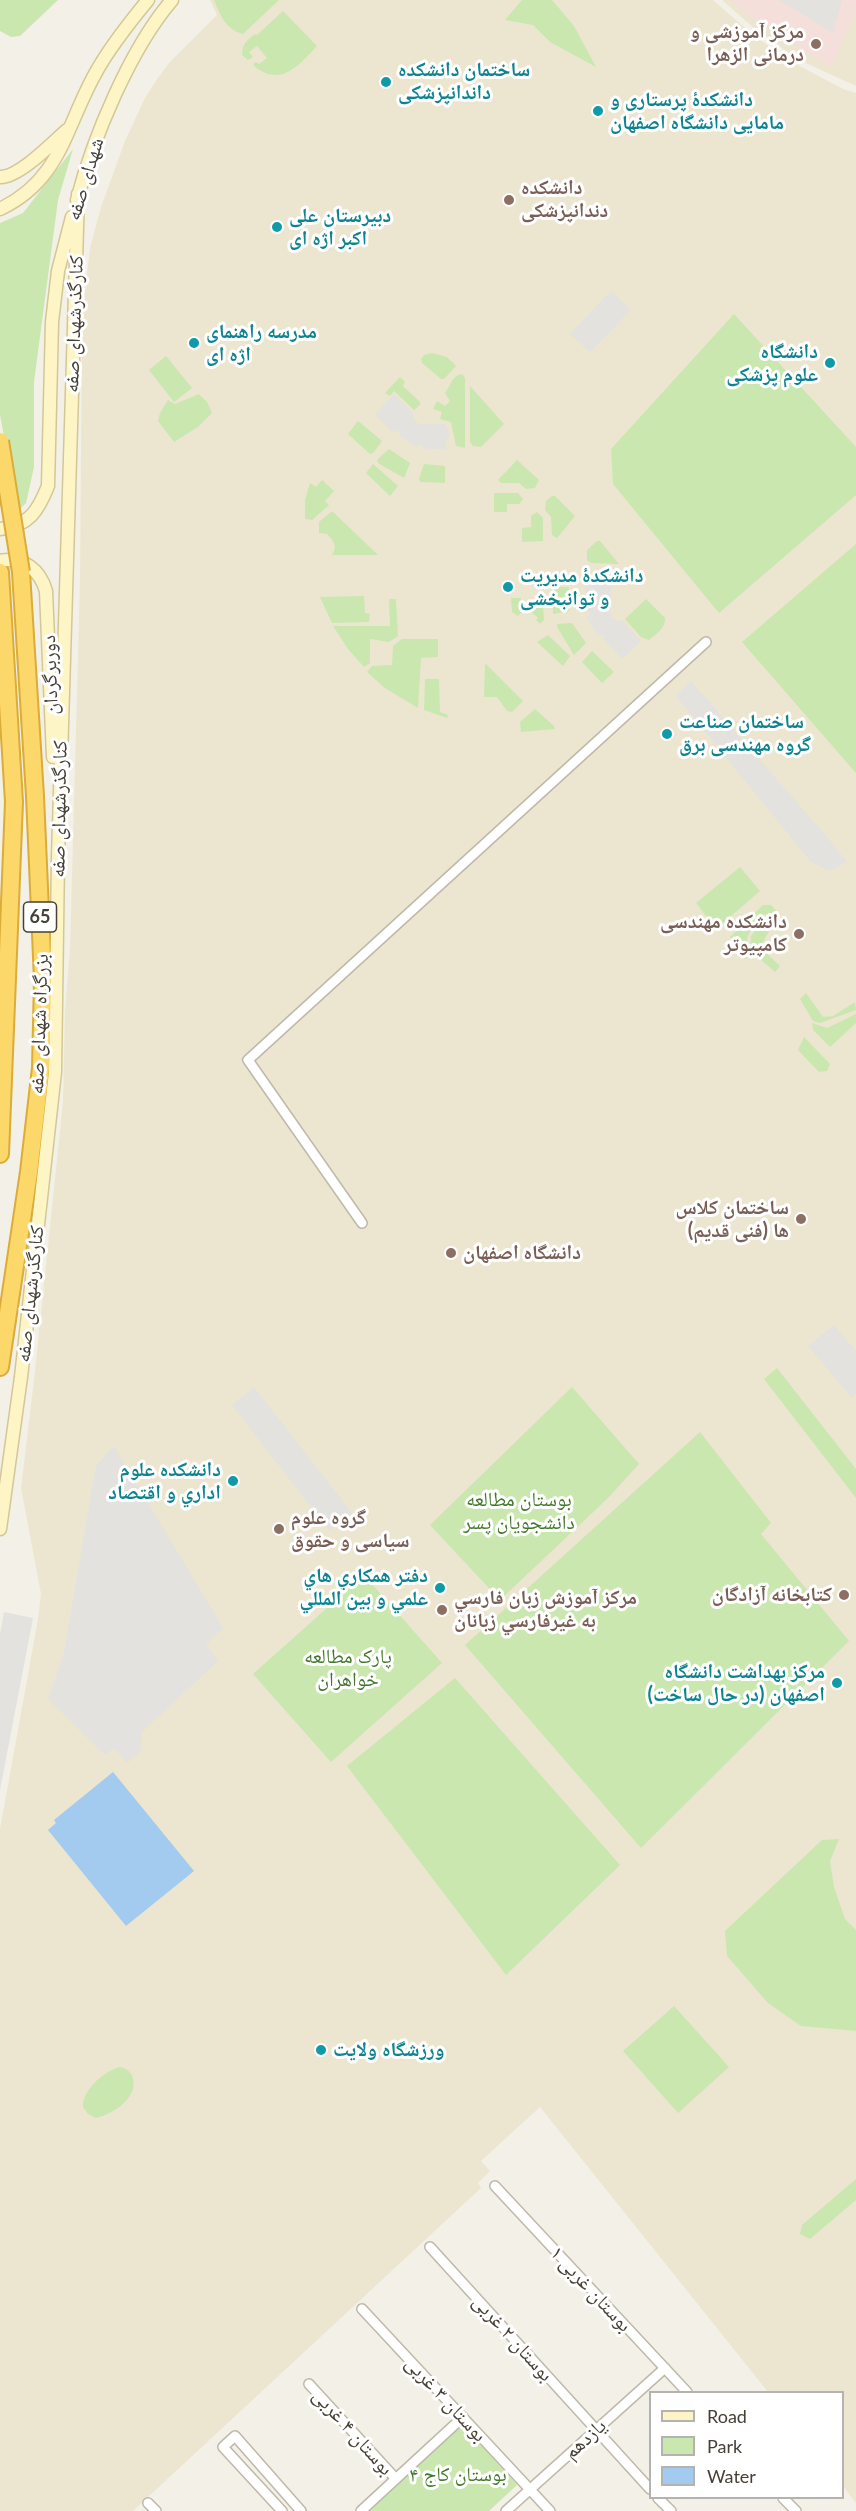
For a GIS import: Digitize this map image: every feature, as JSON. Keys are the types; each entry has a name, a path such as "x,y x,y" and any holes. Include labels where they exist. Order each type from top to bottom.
{"highway":[{"name":"بزرگراه شهدای صفه","path":"0,441 21,572 35,796 43,980 41,1068 29,1172 1,1360"},
{"name":"بزرگراه شهدای صفه","path":"0,573 14,802 0,1154"}],"main road":[{"name":"شهدای صفه","path":"0,209 15,202 54,164 94,75 148,0"},
{"name":"شهدای صفه","path":"0,529 24,522 39,508 48,486 52,321 58,271 78,194 100,128 144,41 172,0"},
{"path":"0,177 16,172 70,127"},
{"name":"کنارگذرشهدای صفه","path":"0,1529 21,1377 55,1072 58,857 78,194"},
{"name":"دوربرگردان","path":"0,561 15,560 32,567 44,582 46,591 58,857"},
{"path":"0,1379 1,1360"}],"street":[{"path":"362,1224 248,1060 706,642"},
{"name":"بوستان غربی ۱","path":"495,2186 686,2391"},
{"name":"بوستان ۲ غربی","path":"430,2247 649,2487"},
{"name":"بوستان ۳ غربی","path":"362,2309 549,2511"},
{"name":"یازدهم","path":"506,2511 665,2368"},
{"name":"بوستان ۴ غربی","path":"309,2384 396,2480"},
{"path":"361,2511 463,2417"},
{"path":"282,2511 223,2447 235,2436 301,2511"},
{"path":"659,2499 671,2511"},
{"path":"784,2499 796,2511"},
{"path":"148,2503 156,2511"}],"shaded area":[{"name":"دانشگاه اصفهان","path":"210,0 713,0 752,34 790,61 843,89 856,93 856,2503 844,2487 844,2391 767,2391 540,2107 481,2161 490,2171 478,2183 481,2188 133,2511 0,2511 0,1829 41,1594 21,1488 63,1102 65,1012 70,949 80,582 82,320 90,248 101,207 125,141 145,98 157,79 170,62 217,15"},
{"name":"مرکز آموزشی و درمانی الزهرا","path":"722,0 856,0 856,86 797,59 755,29"},
{"name":"مرکز آموزشی و درمانی الزهرا","path":"731,0 856,0 856,10 831,67 750,18"},
{"path":"779,0 842,0 833,33"},
{"path":"611,291 631,310 590,352 570,334"},
{"path":"394,394 413,412 414,419 419,424 446,424 450,436 445,449 426,449 420,444 417,447 401,437 399,430 394,433 375,415"},
{"path":"598,582 611,587 610,612 612,618 622,620 641,641 623,659 604,640 604,635 598,635 587,618 591,613 586,609 585,586 593,586"},
{"path":"691,681 847,862 829,871 811,862 676,696"},
{"path":"834,1325 856,1351 856,1394 852,1398 808,1346"},
{"path":"254,1387 352,1513 329,1530 232,1405"},
{"path":"114,1446 223,1628 206,1645 218,1661 142,1732 141,1751 127,1763 114,1748 105,1755 48,1699 64,1653 96,1466"},
{"path":"4,1612 33,1618 0,1790 0,1634"}],"green space":[{"path":"0,0 58,0 20,36 11,37 0,31"},
{"path":"214,0 279,0 243,34 228,25"},
{"path":"522,0 552,0 574,26 596,67 550,42 533,25 505,20"},
{"path":"283,11 317,46 297,66 282,74 274,75 265,73 253,64 256,62 259,64 267,58 257,46 249,52 253,57 248,60 242,55 242,51 247,40 257,35"},
{"path":"73,149 58,200 34,382 34,467 26,503 18,511 0,415 0,223 23,213"},
{"path":"734,314 856,447 856,495 719,613 613,484 611,449"},
{"path":"432,353 447,357 456,366 444,379 422,363 421,359 424,355"},
{"path":"166,356 192,388 174,402 149,370"},
{"path":"462,374 465,378 465,448 456,446 451,422 440,419 442,412 433,409 437,401 445,406 450,401 445,393 453,379"},
{"path":"400,377 405,382 403,386 420,402 414,410 394,391 390,396 385,393"},
{"path":"470,386 504,424 481,447 473,446 470,442"},
{"path":"199,394 207,402 212,413 198,427 174,442 158,421 160,413 168,400 175,404"},
{"path":"358,421 382,441 373,453 370,454 348,434"},
{"path":"389,449 410,463 404,478 378,463 377,460"},
{"path":"517,460 539,480 535,488 526,489 519,483 501,483 498,480"},
{"path":"373,464 398,486 390,496 366,473"},
{"path":"424,464 445,466 445,483 420,482"},
{"path":"322,480 334,491 325,501 329,505 312,520 305,519 305,500 310,483 316,487"},
{"path":"494,493 518,493 523,499 519,504 507,504 507,512 494,512"},
{"path":"555,496 575,516 557,538 552,535 551,517 545,510 546,501"},
{"path":"331,512 378,555 332,555 335,549 333,541 327,534 319,533 319,522"},
{"path":"537,512 543,518 543,541 522,542 522,528 531,527 531,516"},
{"path":"600,541 619,564 591,563 587,560 587,550"},
{"path":"856,544 856,773 742,642"},
{"path":"553,587 569,587 569,611 553,614"},
{"path":"364,596 365,613 370,614 369,622 332,623 320,597"},
{"path":"511,598 521,598 521,602 538,602 543,606 544,620 540,624 536,620 538,618 527,608 518,616 512,612"},
{"path":"389,599 396,599 398,636 389,642 370,639 370,663 364,667 348,649 333,626 390,626"},
{"path":"646,599 665,618 662,628 649,640 641,637 625,619"},
{"path":"572,623 586,643 574,655 557,627 557,624"},
{"path":"548,635 570,656 563,666 537,642"},
{"path":"402,639 438,639 438,657 421,658 418,708 385,688 367,672 372,666 392,665 393,646"},
{"path":"592,651 614,672 602,683 582,662"},
{"path":"485,663 523,701 512,712 507,711 497,697 484,697"},
{"path":"425,679 439,679 440,712 448,715 447,718 424,710"},
{"path":"535,709 555,729 521,732 520,722"},
{"path":"740,867 760,891 716,929 696,903"},
{"path":"763,905 771,905 779,914 778,918 771,914 761,915 747,939 750,956 745,959 730,937"},
{"path":"766,916 774,922 762,944 762,949 780,966 775,972 750,950 751,936"},
{"path":"806,993 823,1017 833,1016 855,1002 856,1010 820,1023 813,1021 800,999"},
{"path":"856,1014 856,1023 830,1047 813,1030 812,1023 827,1028"},
{"path":"804,1037 830,1064 827,1071 819,1072 798,1050"},
{"path":"777,1368 856,1469 856,1498 764,1379"},
{"name":"بوستان مطالعه دانشجویان پسر","path":"572,1387 639,1464 608,1498 500,1600 430,1525"},
{"path":"700,1432 771,1523 761,1534 849,1641 641,1848 465,1645"},
{"name":"پارک مطالعه خواهران","path":"364,1575 442,1663 331,1762 253,1674"},
{"path":"455,1678 620,1865 506,1975 347,1766"},
{"path":"839,1839 830,1861 834,1887 845,1919 856,1930 856,2031 801,2026 768,2003 727,1956 725,1931 822,1840"},
{"path":"674,2006 729,2067 678,2113 623,2051"},
{"path":"120,2067 129,2071 132,2077 134,2086 128,2099 116,2109 102,2116 96,2118 88,2114 83,2107 90,2088 101,2077"},
{"path":"856,2179 856,2200 810,2239 800,2234 802,2225"},
{"name":"بوستان کاج ۴","path":"458,2426 464,2426 517,2485 489,2511 365,2511"}],"water":[{"path":"113,1772 194,1871 126,1926 48,1830 56,1823 54,1820"}],"place":[{"name":"مرکز آموزشی و درمانی الزهرا","path":"816,44"},
{"name":"ساختمان دانشکده داندانپزشکی","path":"386,82"},
{"name":"دانشکدهٔ پرستاری و مامایی دانشگاه اصفهان","path":"598,111"},
{"name":"دانشکده دندانپزشکی","path":"509,200"},
{"name":"دبیرستان علی اکبر اژه ای","path":"277,227"},
{"name":"مدرسه راهنمای اژه ای","path":"194,343"},
{"name":"دانشگاه علوم پزشکی","path":"830,363"},
{"name":"دانشکدهٔ مدیریت و توانبخشی","path":"508,587"},
{"name":"ساختمان صناعت گروه مهندسی برق","path":"667,734"},
{"name":"دانشکده مهندسی کامپیوتر","path":"799,934"},
{"name":"ساختمان کلاس ها (فنی قدیم)","path":"801,1219"},
{"name":"دانشگاه اصفهان","path":"451,1253"},
{"name":"دانشکده علوم اداري و اقتصاد","path":"233,1481"},
{"name":"گروه علوم سیاسی و حقوق","path":"279,1529"},
{"name":"دفتر همکاري هاي علمي و بين المللي","path":"440,1588"},
{"name":"کتابخانه آزادگان","path":"844,1595"},
{"name":"مرکز آموزش زبان فارسي به غيرفارسي زبانان","path":"442,1610"},
{"name":"مرکز بهداشت دانشگاه اصفهان (در حال ساخت)","path":"837,1683"},
{"name":"ورزشگاه ولایت","path":"321,2050"}]}
